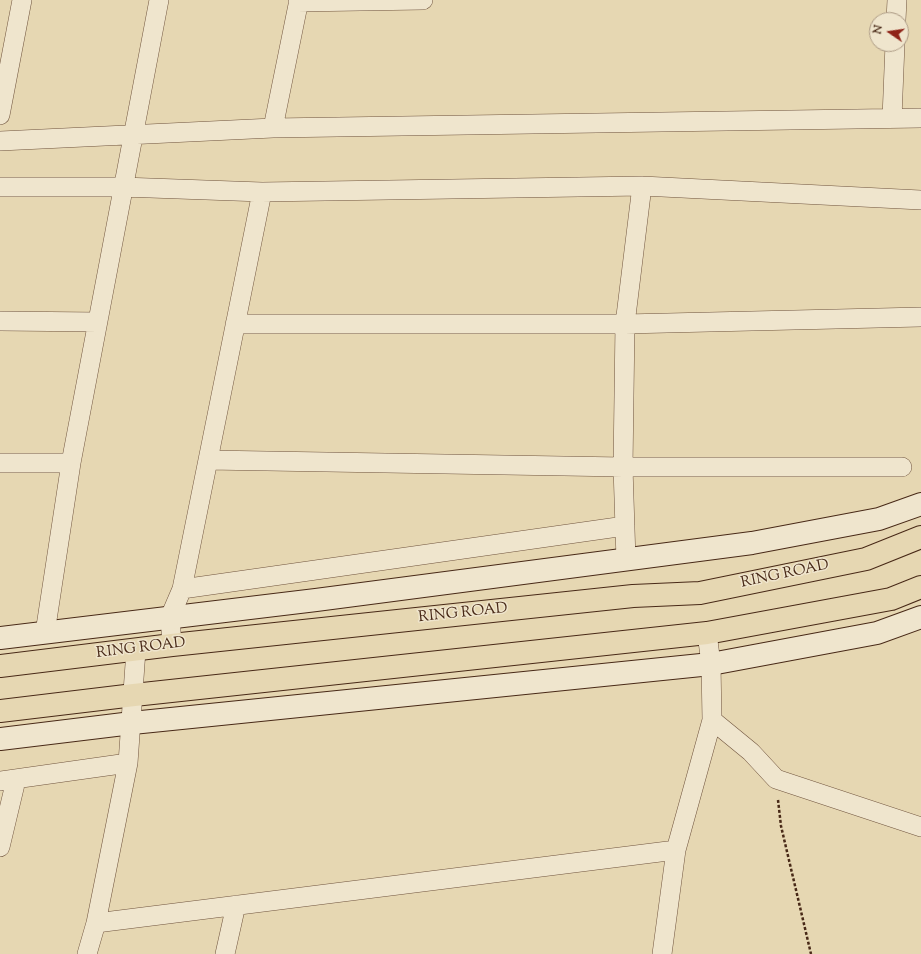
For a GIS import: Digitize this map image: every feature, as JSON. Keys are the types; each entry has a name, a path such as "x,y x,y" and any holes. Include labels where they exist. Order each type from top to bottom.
{"highway":[{"name":"RING ROAD","path":"0,666 172,645 633,596 700,593 866,559 921,537"},
{"path":"0,711 134,695 707,633 891,599 921,587"}],"street":[{"path":"0,115 7,39 22,0"},
{"path":"46,633 71,463 122,187 134,135 159,0"},
{"path":"274,128 299,1 424,0"},
{"path":"896,12 897,0"},
{"path":"892,118 895,52"},
{"path":"0,141 274,128 921,118"},
{"path":"0,187 122,187 262,192 642,186 921,200"},
{"path":"626,560 623,467 625,324 642,186"},
{"path":"172,645 170,617 182,589 262,192"},
{"path":"235,324 625,324 921,317"},
{"path":"0,321 98,322"},
{"path":"208,460 623,467 902,467"},
{"path":"0,463 71,463"},
{"path":"0,638 626,560 782,538 879,519 921,504"},
{"path":"182,589 625,526"},
{"path":"0,739 132,723 711,664 877,634 921,617"},
{"path":"662,954 676,850 712,720 711,664 707,633"},
{"path":"87,954 96,923 128,763 136,650"},
{"path":"712,720 751,752 776,779 921,827"},
{"path":"0,847 8,780 128,763"},
{"path":"96,923 676,850"},
{"path":"225,954 236,905"}],"path":[{"path":"776,779 781,826 811,954"}]}
